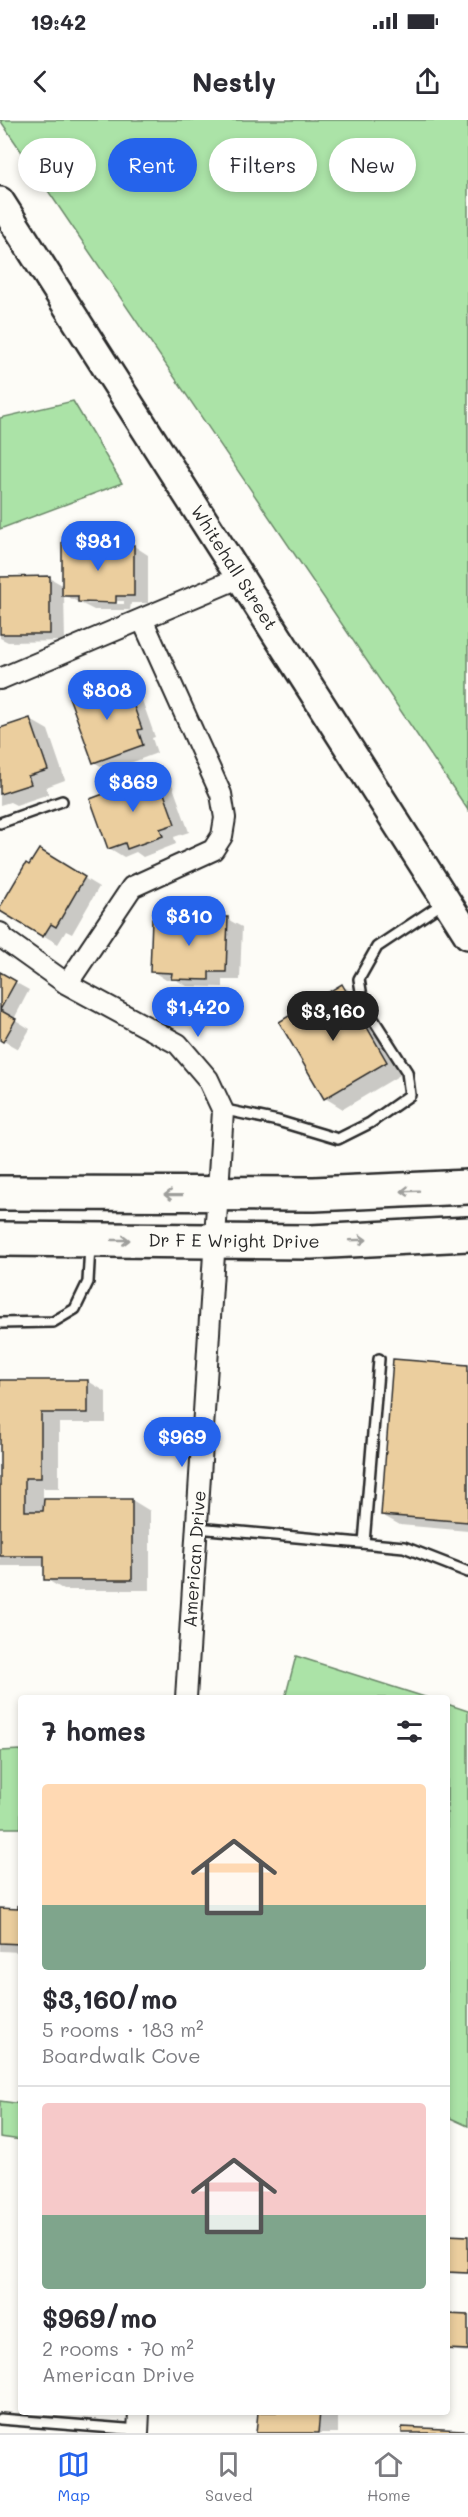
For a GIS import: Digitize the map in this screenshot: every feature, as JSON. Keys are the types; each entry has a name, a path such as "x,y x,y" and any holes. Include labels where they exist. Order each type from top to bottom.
{"highway":[{"path":"0,1193 219,1195 419,1191 468,1187"},
{"name":"Dr F E Wright Drive","path":"0,1239 311,1242 468,1234"}],"street":[{"name":"Whitehall Street","path":"0,201 468,935"},
{"path":"0,679 241,577"},
{"path":"67,984 132,887 213,850 222,836 225,818 221,794 142,619"},
{"path":"0,933 4,939 67,984 178,1044 208,1079 221,1109"},
{"name":"American Drive","path":"186,1695 219,1195 221,1109"}],"lane":[{"path":"0,823 62,801"},
{"path":"221,1109 278,1121 338,1139 370,1123 410,1095 408,1072 363,1003 359,979 377,947 446,901"},
{"path":"0,1323 53,1322 75,1309 88,1282 90,1239"},
{"path":"364,1543 379,1359"},
{"path":"197,1528 404,1547 468,1572"},
{"path":"0,2420 138,2425"}],"green space":[{"path":"0,120 468,120 468,810 49,192 96,192 96,138 18,138 18,147"},
{"path":"73,401 122,483 0,529 0,418"},
{"path":"296,1656 419,1695 286,1695"},
{"path":"450,1705 468,1711 468,2126 450,2118"},
{"path":"18,1750 18,1828 0,1828 0,1751"},
{"path":"0,2101 18,2104 18,2140 0,2137"}],"building":[{"path":"62,542 134,545 134,596 116,596 116,603 78,602 78,596 62,596"},
{"path":"50,576 50,634 0,634 0,577"},
{"path":"118,679 123,693 128,690 142,729 138,730 143,745 93,763 69,697"},
{"path":"30,718 48,770 28,776 31,784 0,794 0,728"},
{"path":"157,774 175,824 160,829 163,836 127,849 125,843 108,849 90,799"},
{"path":"39,849 85,877 56,927 51,924 43,937 0,911 0,907 26,863 29,865"},
{"path":"169,916 228,917 226,972 209,972 209,980 171,979 172,973 150,972 152,919 169,920"},
{"path":"0,972 16,981 0,1010"},
{"path":"342,984 387,1062 324,1099 279,1022"},
{"path":"0,1010 16,1019 3,1042 0,1040"},
{"path":"393,1359 468,1365 468,1522 381,1515"},
{"path":"0,1380 88,1380 88,1413 41,1413 41,1478 25,1478 25,1511 43,1511 44,1499 132,1499 132,1580 44,1580 44,1556 0,1556"},
{"path":"0,1908 18,1909 18,1944 0,1943"},
{"path":"450,2235 468,2236 468,2273 450,2272"},
{"path":"450,2314 468,2315 468,2350 450,2349"},
{"path":"258,2415 320,2415 318,2433 256,2433"},
{"path":"402,2427 463,2430 463,2433 402,2433"}]}
